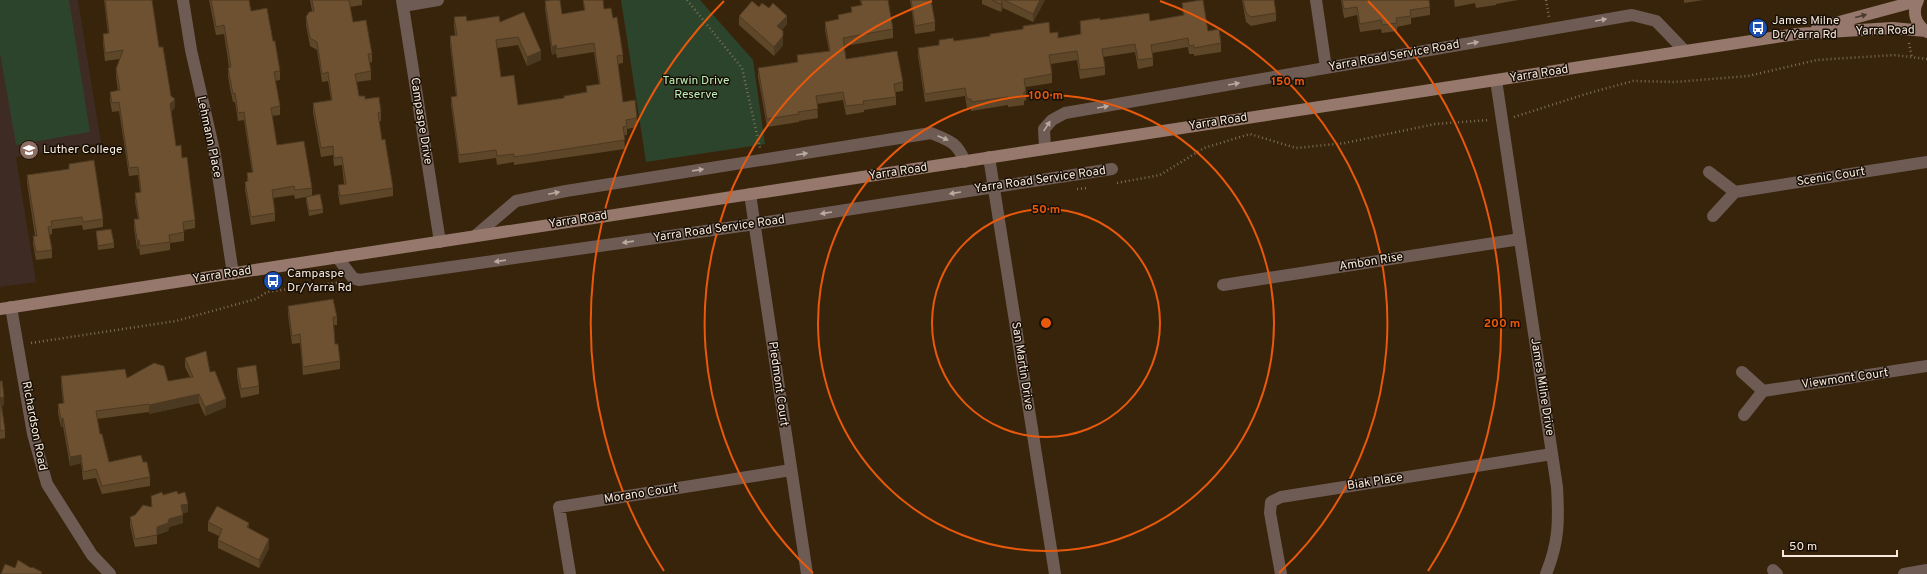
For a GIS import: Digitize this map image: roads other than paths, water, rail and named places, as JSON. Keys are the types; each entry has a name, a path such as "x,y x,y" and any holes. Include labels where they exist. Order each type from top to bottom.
{"main road":[{"name":"Yarra Road","path":"1796,34 1918,1"},
{"path":"1918,1 1915,8 1916,21 1926,31"},
{"name":"Yarra Road","path":"6,308 1796,34 1892,28 1926,31"}],"street":[{"name":"Lehmann Place","path":"183,0 191,50 215,156 233,274"},
{"path":"403,3 438,0"},
{"path":"1316,0 1326,68"},
{"name":"Campaspe Drive","path":"403,3 440,242"},
{"name":"Yarra Road Service Road","path":"1044,148 1044,129 1052,120 1065,113 1632,15 1656,21 1685,51"},
{"name":"James Milne Drive","path":"1496,80 1552,454 1559,516 1555,552 1546,574"},
{"path":"475,236 516,201 574,190 931,133 954,142 961,152 965,162"},
{"name":"San Martin Drive","path":"989,158 1055,574"},
{"name":"Scenic Court","path":"1735,192 1927,162"},
{"name":"Yarra Road Service Road","path":"337,257 353,278 359,280 755,224 993,186 1112,169"},
{"path":"1709,172 1735,192 1712,216"},
{"name":"Piedmont Court","path":"750,194 807,574"},
{"name":"Ambon Rise","path":"1223,285 1520,239"},
{"name":"Richardson Road","path":"6,308 19,345 33,434 46,484 92,555 110,574"},
{"name":"Viewmont Court","path":"1763,391 1927,366"},
{"path":"1742,372 1763,391 1744,415"},
{"name":"Biak Place","path":"1281,574 1270,513 1271,502 1281,497 1552,454"},
{"name":"Morano Court","path":"570,574 559,507 791,470"},
{"path":"1904,574 1927,570"}],"place":[{"name":"James Milne Dr/Yarra Rd","path":"1758,28"},
{"name":"Luther College","path":"29,150"},
{"name":"Campaspe Dr/Yarra Rd","path":"273,281"}],"park label":[{"name":"Tarwin Drive Reserve","path":"696,88"}]}
